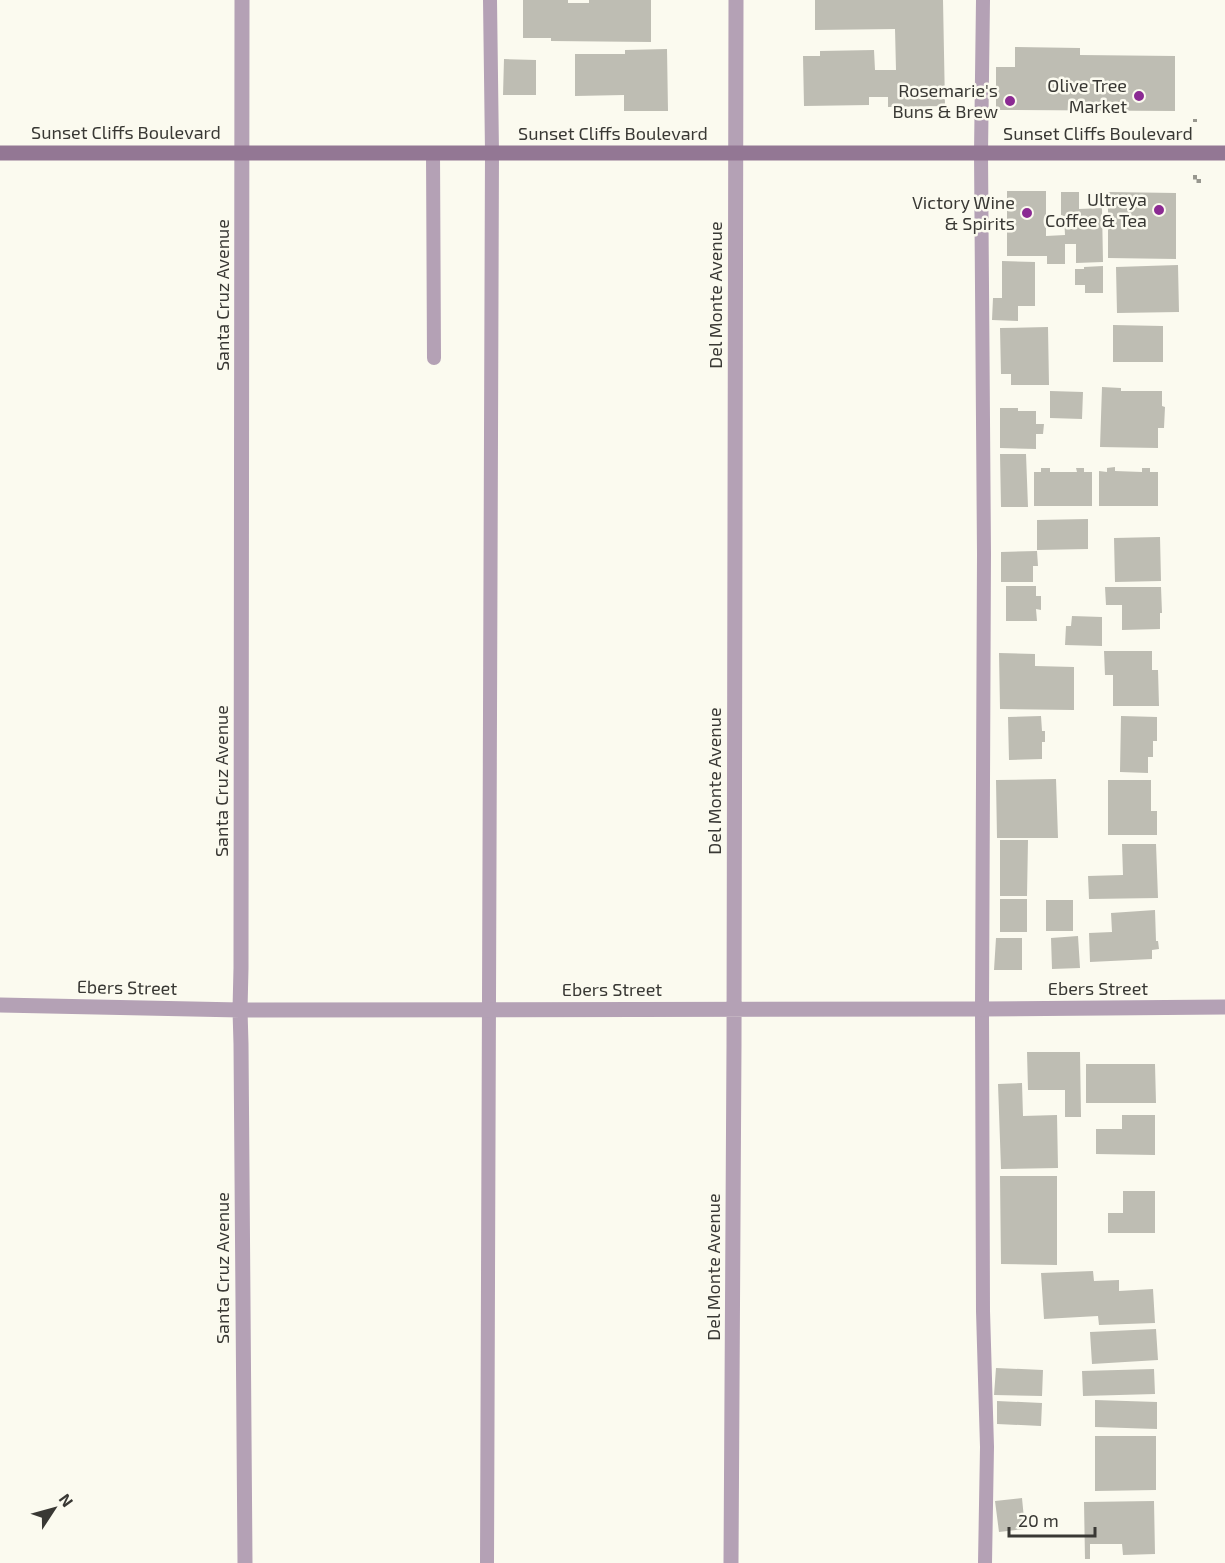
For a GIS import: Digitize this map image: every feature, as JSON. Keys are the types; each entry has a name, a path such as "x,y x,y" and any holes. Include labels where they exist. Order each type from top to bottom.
{"main road":[{"name":"Sunset Cliffs Boulevard","path":"0,153 1225,153"}],"street":[{"name":"Santa Cruz Avenue","path":"242,0 240,1010 245,1563"},
{"name":"Del Monte Avenue","path":"731,1563 735,0"},
{"name":"Ebers Street","path":"0,1005 240,1010 1225,1008"}],"lane":[{"path":"487,1563 492,152 490,0"},
{"path":"983,0 981,153 984,554 982,1009 983,1311 987,1447 985,1563"},
{"path":"433,153 434,358"}],"path":[{"path":"1195,174 1196,182 1201,181"}],"building":[{"path":"523,0 568,0 568,3 589,3 589,0 651,0 651,42 551,41 551,38 523,38"},
{"path":"815,0 943,0 945,106 888,107 888,97 869,97 869,105 804,106 803,56 820,56 820,51 874,50 875,70 896,70 895,29 815,30"},
{"path":"1015,47 1080,48 1080,55 1175,56 1175,111 996,110 996,67 1015,67"},
{"path":"667,49 668,111 624,111 624,95 575,96 575,54 625,54 625,50"},
{"path":"504,59 536,60 536,95 503,95"},
{"path":"1007,191 1046,191 1046,236 1065,235 1064,216 1061,215 1061,192 1079,192 1079,209 1102,208 1103,262 1076,263 1076,244 1065,244 1065,264 1047,264 1047,256 1007,256"},
{"path":"1108,192 1176,193 1176,259 1108,258"},
{"path":"1002,261 1035,262 1035,306 1018,306 1018,321 992,320 993,298 1002,298"},
{"path":"1178,265 1179,312 1117,313 1116,267"},
{"path":"1103,266 1103,293 1085,293 1085,285 1075,285 1075,269"},
{"path":"1113,325 1163,326 1163,362 1113,362"},
{"path":"1048,327 1049,385 1011,385 1011,374 1001,374 1000,328"},
{"path":"1102,387 1121,388 1121,391 1162,391 1162,406 1165,407 1164,428 1158,428 1158,448 1100,447"},
{"path":"1050,391 1083,392 1082,419 1050,418"},
{"path":"1000,408 1036,411 1036,424 1044,424 1043,434 1036,434 1036,449 1000,448"},
{"path":"1000,454 1026,454 1028,507 1001,507"},
{"path":"1115,467 1115,471 1142,472 1142,468 1150,468 1150,472 1158,472 1158,506 1099,506 1099,471 1107,472 1107,468"},
{"path":"1041,468 1050,468 1050,472 1077,472 1076,468 1084,468 1084,472 1092,472 1092,506 1034,506 1034,472 1041,472"},
{"path":"1088,519 1088,549 1037,550 1037,520"},
{"path":"1160,537 1161,581 1115,582 1114,538"},
{"path":"1037,551 1038,566 1033,566 1033,582 1001,582 1001,552"},
{"path":"1006,586 1036,586 1036,596 1041,596 1041,610 1036,609 1037,621 1006,621"},
{"path":"1105,587 1161,587 1160,629 1122,630 1122,605 1106,605"},
{"path":"1072,616 1102,617 1102,646 1065,645 1066,626 1071,626"},
{"path":"1104,651 1152,651 1152,670 1158,670 1159,706 1113,706 1113,675 1105,675"},
{"path":"999,653 1035,654 1035,666 1074,667 1074,710 1000,709"},
{"path":"1041,716 1042,731 1045,731 1045,742 1042,742 1042,759 1009,760 1008,717"},
{"path":"1121,716 1157,717 1157,741 1153,741 1153,757 1148,757 1148,773 1120,772"},
{"path":"1056,779 1058,838 997,838 996,780"},
{"path":"1108,780 1151,780 1151,811 1157,811 1157,835 1108,835"},
{"path":"1000,840 1028,840 1027,896 1000,896"},
{"path":"1122,844 1156,844 1158,898 1089,899 1088,876 1123,875"},
{"path":"1000,899 1027,899 1027,932 1000,932"},
{"path":"1046,900 1073,900 1073,931 1046,931"},
{"path":"1155,910 1156,941 1158,941 1159,949 1152,950 1152,959 1090,962 1089,933 1112,932 1111,913"},
{"path":"1078,936 1080,968 1052,969 1051,938"},
{"path":"996,938 1022,938 1022,970 994,970"},
{"path":"1027,1052 1080,1052 1081,1117 1065,1117 1065,1090 1028,1090"},
{"path":"1086,1064 1155,1064 1156,1103 1086,1103"},
{"path":"1022,1083 1023,1116 1057,1115 1058,1168 1001,1169 998,1084"},
{"path":"1122,1115 1155,1115 1155,1155 1096,1154 1096,1129 1122,1129"},
{"path":"1000,1176 1057,1176 1057,1265 1001,1264"},
{"path":"1123,1191 1155,1191 1155,1233 1108,1233 1108,1213 1123,1213"},
{"path":"1093,1271 1094,1281 1119,1280 1119,1291 1153,1289 1155,1323 1099,1325 1098,1316 1044,1319 1041,1273"},
{"path":"1156,1329 1158,1360 1092,1364 1090,1332"},
{"path":"996,1368 1043,1370 1042,1396 994,1395"},
{"path":"1154,1369 1155,1394 1083,1396 1082,1371"},
{"path":"1095,1400 1157,1402 1157,1429 1095,1427"},
{"path":"997,1401 1042,1403 1041,1426 997,1424"},
{"path":"1095,1436 1156,1436 1156,1490 1095,1491"},
{"path":"1022,1498 1025,1529 999,1532 995,1501"},
{"path":"1154,1501 1155,1554 1123,1555 1122,1544 1090,1544 1090,1559 1085,1559 1084,1502"}],"place":[{"name":"Olive Tree Market","path":"1139,96"},
{"name":"Rosemarie's Buns & Brew","path":"1010,101"},
{"name":"Ultreya Coffee & Tea","path":"1159,210"},
{"name":"Victory Wine & Spirits","path":"1027,213"}]}
